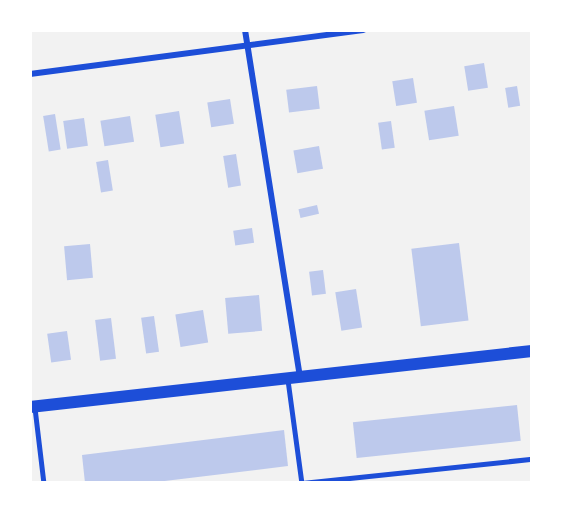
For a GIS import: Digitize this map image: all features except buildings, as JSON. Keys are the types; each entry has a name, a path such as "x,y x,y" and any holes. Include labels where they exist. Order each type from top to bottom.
{"main road":[{"path":"32,407 294,380 532,351"}],"street":[{"path":"245,30 294,380"},
{"path":"30,74 363,30"}],"lane":[{"path":"294,380 302,483 532,459"},
{"path":"32,407 44,483"}]}
